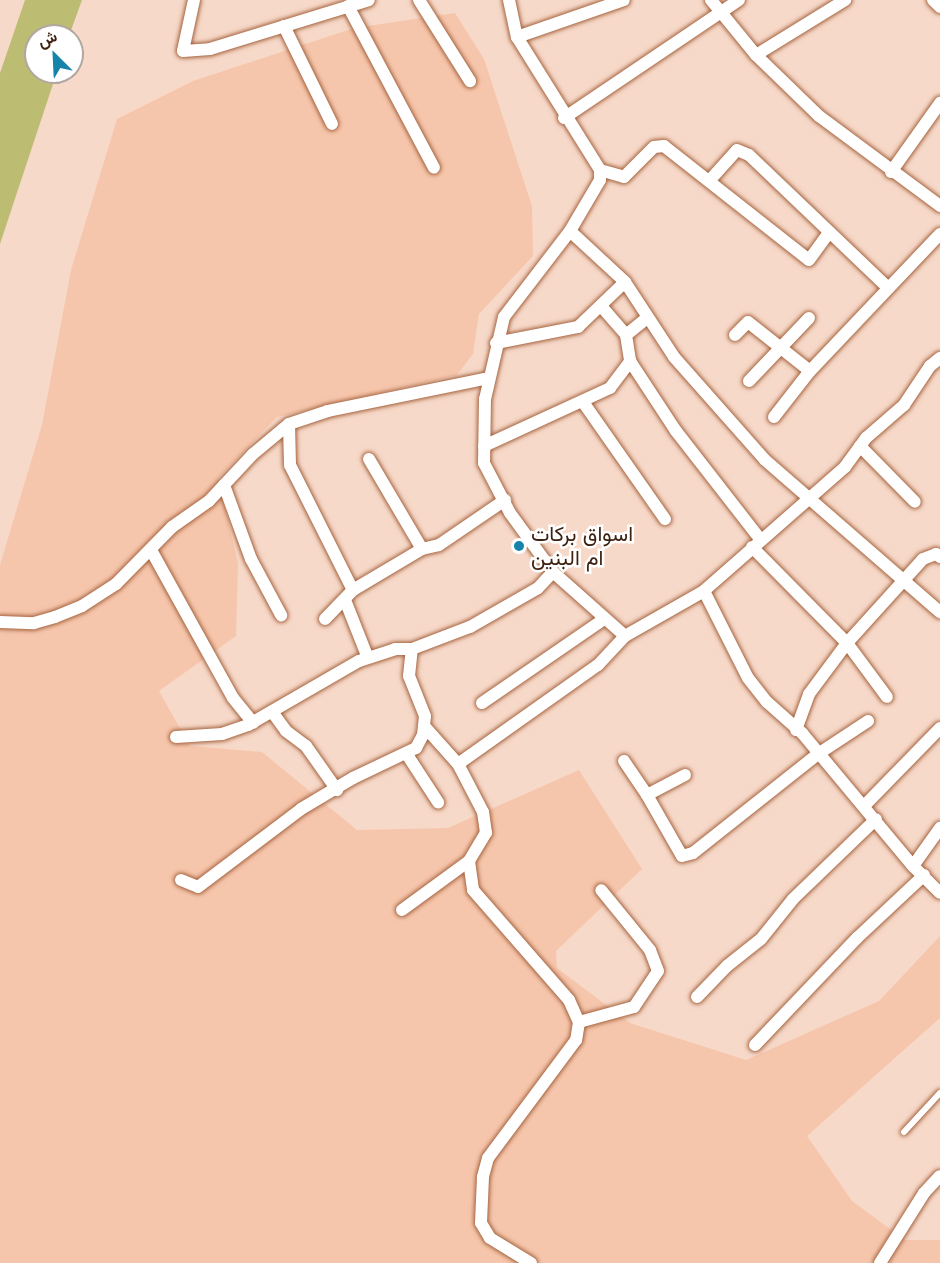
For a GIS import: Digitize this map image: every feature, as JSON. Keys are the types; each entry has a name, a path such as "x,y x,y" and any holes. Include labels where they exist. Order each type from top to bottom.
{"street":[{"path":"194,0 183,51 210,49 369,0"},
{"path":"419,0 470,81"},
{"path":"509,0 517,37 564,118 600,170 600,180 570,231 504,317 489,378 484,463 510,513 552,573 626,636"},
{"path":"517,37 624,0"},
{"path":"711,0 756,55 819,116 891,172 940,206"},
{"path":"564,118 739,0"},
{"path":"756,55 845,0"},
{"path":"933,0 940,7"},
{"path":"348,6 434,168"},
{"path":"284,26 332,124"},
{"path":"891,172 940,103"},
{"path":"600,170 624,177 654,147 664,146 710,180 753,219 810,260 829,232"},
{"path":"710,180 737,150 749,154 888,288"},
{"path":"570,231 625,282 674,357 765,460 940,612"},
{"path":"774,417 810,371 940,234"},
{"path":"496,344 578,327 625,282"},
{"path":"601,306 626,335 630,361 676,431 756,543 847,643 887,697"},
{"path":"626,335 647,318"},
{"path":"749,381 779,346 809,318"},
{"path":"735,335 748,322 810,371"},
{"path":"458,764 598,665 626,636 704,591 808,497 845,467 860,446 904,405 930,366 940,358"},
{"path":"484,446 610,388 630,361"},
{"path":"0,622 34,623 82,606 116,584 172,527 224,485 253,454 289,424 451,383 489,378"},
{"path":"583,402 665,519"},
{"path":"289,424 290,465 349,595 368,658"},
{"path":"860,446 915,502"},
{"path":"369,459 422,549"},
{"path":"224,485 251,559 281,615"},
{"path":"325,619 349,595 422,549 439,545 505,500"},
{"path":"151,550 232,698 253,723"},
{"path":"796,730 809,694 847,643 923,559 936,554 940,557"},
{"path":"176,737 222,734 253,723 368,658 412,649 470,627 538,588 552,573"},
{"path":"704,591 748,678 876,819 913,866 924,874 940,893"},
{"path":"482,704 604,619"},
{"path":"402,910 470,861 486,833 483,812 458,764 425,727 420,699 409,676 412,649"},
{"path":"273,713 286,731 306,746 337,790"},
{"path":"624,761 647,795 682,856 693,853 818,754 868,721"},
{"path":"181,880 198,887 254,842 337,790 416,748 425,727"},
{"path":"864,806 940,728"},
{"path":"406,753 438,801"},
{"path":"647,795 685,775"},
{"path":"697,997 727,966 760,939 794,899 876,819"},
{"path":"913,866 940,828"},
{"path":"470,861 473,890 569,1000 579,1022 576,1040 488,1158 483,1177 481,1223 490,1238 531,1263"},
{"path":"754,1045 857,938 924,874"},
{"path":"579,1022 634,1007 658,970 650,950 601,890"},
{"path":"880,1263 924,1193 940,1176"}],"lane":[{"path":"904,1132 940,1093"}],"shaded area":[{"path":"25,0 82,0 73,24 24,24 24,84 53,84 0,244 0,73"},
{"path":"455,13 484,59 532,206 533,256 479,314 473,354 457,375 277,417 218,478 238,563 236,636 159,691 190,746 262,752 357,830 448,828 579,770 642,869 556,951 557,968 630,1023 746,1060 879,1001 940,936 940,1018 807,1136 852,1201 905,1240 940,1240 940,1263 0,1263 0,565 42,425 71,270 117,119 193,81 354,28"}],"place":[{"name":"اسواق بركات ام البنين","path":"519,546"}]}
